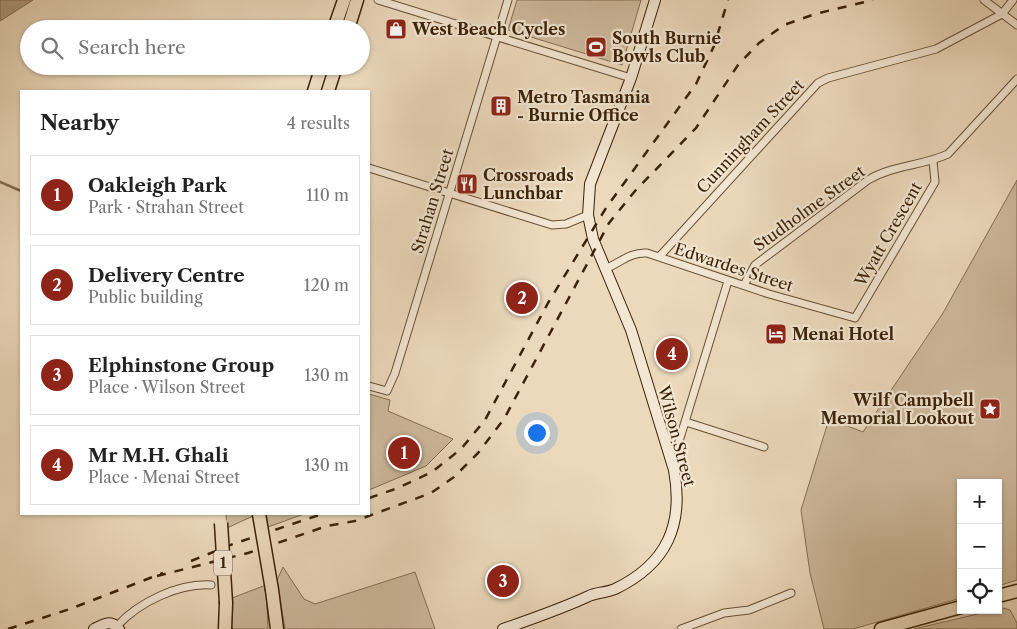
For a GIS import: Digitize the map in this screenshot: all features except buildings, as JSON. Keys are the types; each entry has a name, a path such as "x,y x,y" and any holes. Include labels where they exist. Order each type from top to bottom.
{"highway":[{"path":"337,20 344,0"},
{"path":"351,20 357,0"},
{"path":"314,90 319,75"},
{"path":"328,90 333,75"},
{"path":"258,515 277,629"},
{"name":"1","path":"221,518 226,604 225,629"},
{"path":"1002,596 1016,594"},
{"path":"881,629 957,608"}],"street":[{"path":"378,0 631,78"},
{"name":"Strahan Street","path":"370,386 387,391 396,373 448,193 508,0"},
{"name":"Wilson Street","path":"503,629 595,594 610,591 636,577 652,563 670,536 678,509 678,491 668,452 631,330 607,268 593,239 588,215 590,184 631,78 655,0"},
{"path":"984,0 1017,25"},
{"name":"Cunningham Street","path":"659,257 818,83 828,78 936,49 1002,14 1013,0"},
{"name":"Studholme Street","path":"744,285 755,265 868,180 884,171 933,161 948,154 1017,79"},
{"name":"Wyatt Crescent","path":"855,318 935,182 933,161"},
{"path":"370,168 552,225 566,224 588,215"},
{"name":"Edwardes Street","path":"607,268 637,252 659,257 855,318"},
{"path":"668,452 676,448 686,422 728,280"},
{"path":"686,422 764,447"},
{"path":"94,629 189,586 211,585"},
{"path":"680,629 724,613 749,610 791,593"},
{"path":"104,624 111,623 118,627 138,608"}],"shaded area":[{"path":"0,0 33,0 0,21"},
{"name":"South Burnie Bowls Club","path":"517,0 641,0 622,65 508,30"},
{"path":"1017,180 1017,580 1002,585 1002,479 957,479 957,599 853,629 824,629 810,573 801,510 829,419 863,432 943,313"},
{"path":"370,394 390,400 388,411 453,439 426,466 370,490"},
{"path":"226,515 253,516 227,528"},
{"path":"266,515 301,515 268,527"},
{"path":"283,567 304,599 315,604 415,572 435,629 285,629 277,580"},
{"path":"266,585 268,629 232,629 232,598"},
{"path":"1002,608 1010,610 1017,623 1017,629 914,629 978,614 1002,614"}],"waterway":[{"path":"0,182 20,191"}],"railway":[{"path":"370,498 398,488 432,472 461,449 485,420 548,303 606,208 696,84 714,46 728,0"},
{"path":"157,576 248,553 327,526 355,521 431,493 454,477 478,453 504,419 609,223 635,191 696,128 738,65 759,43 784,25 815,14 873,0"},
{"path":"191,561 233,544 319,515"},
{"path":"8,629 70,609 163,573"}],"place":[{"name":"West Beach Cycles","path":"396,29"},
{"name":"South Burnie Bowls Club","path":"596,47"},
{"name":"Metro Tasmania - Burnie Office","path":"501,106"},
{"name":"Crossroads Lunchbar","path":"467,184"},
{"name":"Delivery Centre","path":"522,298"},
{"name":"Menai Hotel","path":"776,334"},
{"name":"Mr M.H. Ghali","path":"672,354"},
{"name":"Wilf Campbell Memorial Lookout","path":"990,409"},
{"name":"Oakleigh Park","path":"404,453"},
{"name":"Elphinstone Group","path":"503,581"}]}
